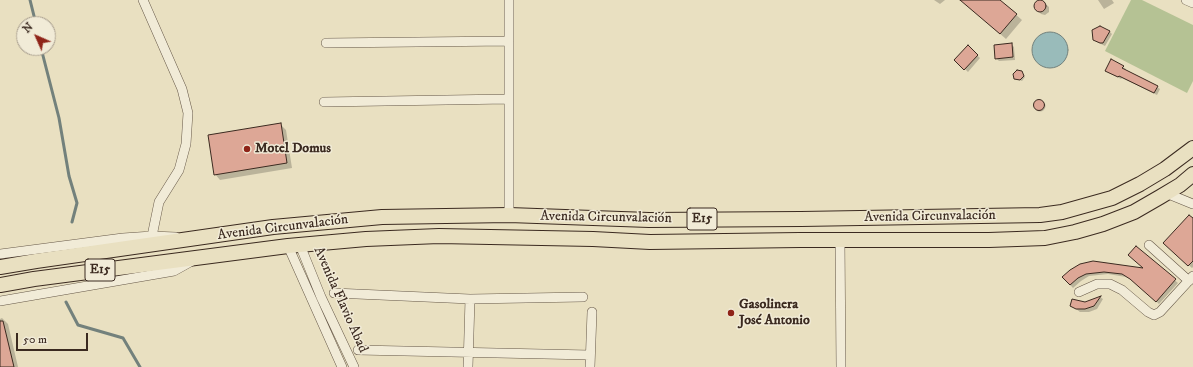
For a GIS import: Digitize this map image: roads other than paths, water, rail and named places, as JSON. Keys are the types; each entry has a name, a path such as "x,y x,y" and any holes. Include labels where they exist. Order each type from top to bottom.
{"highway":[{"name":"Avenida Circunvalación","path":"0,267 196,238 288,226 382,217 509,215 649,220 1032,215 1062,212 1112,198 1165,169 1193,148"},
{"name":"Avenida Circunvalación","path":"0,284 34,278 294,245 366,239 439,236 690,242 840,239 989,240 1045,238 1075,232 1103,224 1134,212 1191,180"},
{"path":"593,240 595,219"},
{"path":"690,242 691,219"},
{"path":"800,240 801,219"}],"street":[{"path":"143,0 182,90 188,113 186,144 179,170 159,202 152,236"},
{"path":"509,0 509,215"},
{"path":"1186,0 1193,3"},
{"path":"326,43 509,41"},
{"path":"324,102 508,99"},
{"path":"1166,193 1193,204"},
{"name":"Avenida Circunvalación","path":"0,254 90,241 152,236 196,238"},
{"path":"840,239 841,367"},
{"name":"Avenida Flavio Abad","path":"294,245 342,367"},
{"name":"Avenida Flavio Abad","path":"294,245 321,297 354,367"},
{"path":"1079,292 1097,284 1110,284 1122,290 1148,312 1154,315 1160,312 1191,279 1149,245"},
{"name":"Avenida Circunvalación","path":"0,301 174,271 200,257"},
{"path":"334,293 470,299 583,297"},
{"path":"468,367 470,299"},
{"path":"590,367 592,312"},
{"path":"358,350 590,355"}],"water":[{"path":"1054,32 1063,37 1067,43 1067,57 1063,63 1054,68 1046,68 1037,63 1033,57 1032,46 1037,37 1043,33"}],"waterway":[{"path":"30,0 34,16"},
{"path":"43,56 59,118 69,176 77,203 72,222"},
{"path":"66,302 78,325 123,338 140,367"}],"place":[{"name":"Motel Domus","path":"247,149"},
{"name":"Gasolinera José Antonio","path":"731,313"}]}
